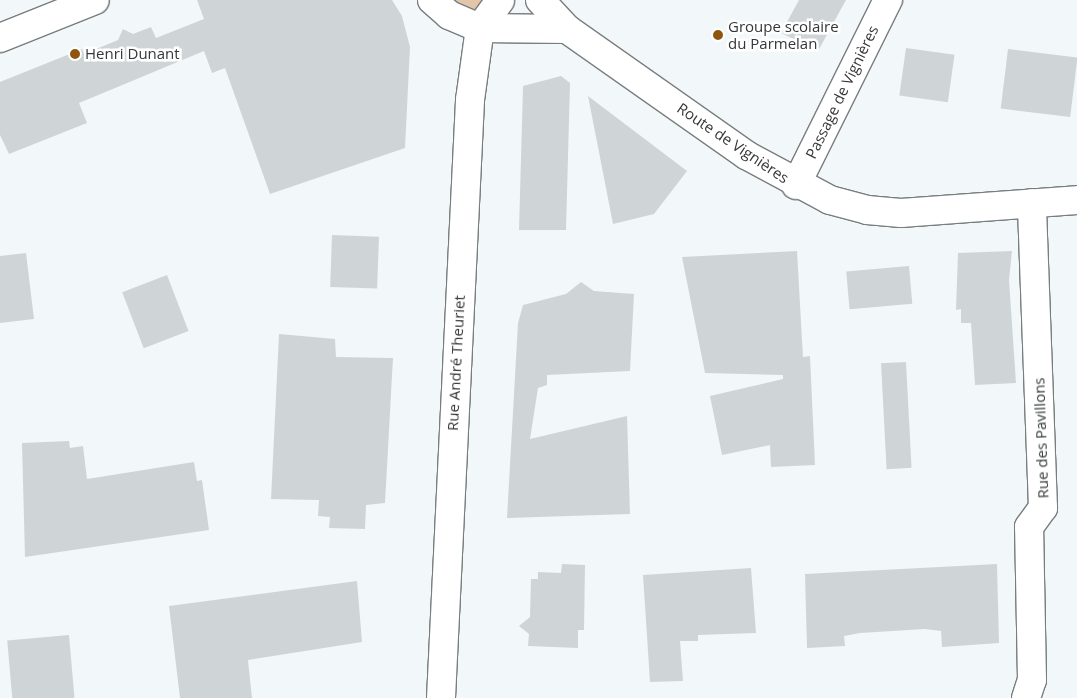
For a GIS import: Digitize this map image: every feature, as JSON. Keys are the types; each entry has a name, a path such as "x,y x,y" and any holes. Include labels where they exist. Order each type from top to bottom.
{"street":[{"path":"0,38 95,0"},
{"path":"432,0 449,15 480,28 567,29"},
{"path":"480,28 500,0"},
{"name":"Route de Vignières","path":"540,0 567,29 796,185 837,202 884,212 1077,200"},
{"name":"Passage de Vignières","path":"796,185 888,0"},
{"name":"Rue André Theuriet","path":"441,698 464,174 480,28"},
{"name":"Rue des Pavillons","path":"1026,698 1032,680 1030,527 1043,508 1032,204"}],"shaded area":[{"path":"450,0 488,0 476,12"}],"building":[{"path":"197,0 392,0 402,16 410,47 405,148 270,194 225,68 212,73 204,51 79,103 87,123 9,154 0,135 0,82 82,49 84,54 118,40 123,29 133,34 151,27 156,38 204,19"},
{"path":"799,0 846,0 818,51 781,33"},
{"path":"906,48 955,55 948,102 899,96"},
{"path":"1008,49 1077,57 1070,117 1001,109"},
{"path":"561,76 570,83 566,230 519,230 523,86"},
{"path":"588,96 687,171 654,214 613,224"},
{"path":"332,235 379,237 377,289 330,287"},
{"path":"797,251 803,357 810,356 815,465 771,467 770,445 722,455 710,396 783,379 783,375 705,373 682,257"},
{"path":"1012,251 1009,280 1016,383 975,385 971,323 961,323 961,309 956,310 958,253"},
{"path":"26,253 34,319 0,323 0,256"},
{"path":"909,266 912,304 850,309 846,271"},
{"path":"167,275 189,331 144,348 122,292"},
{"path":"581,282 594,291 634,294 630,371 547,375 547,385 538,388 530,439 627,416 630,514 507,518 518,323 523,305 566,294"},
{"path":"279,334 335,339 336,357 393,358 385,503 366,505 365,529 329,528 330,517 318,516 319,500 271,499"},
{"path":"906,362 912,468 887,469 881,363"},
{"path":"69,441 70,448 83,446 87,479 194,462 197,481 202,480 209,530 25,557 22,443"},
{"path":"562,564 585,565 584,630 578,630 578,648 528,646 529,634 519,626 530,617 531,579 538,579 538,572 561,573"},
{"path":"997,564 999,643 942,647 941,631 925,629 860,633 844,636 845,646 807,648 805,574"},
{"path":"751,568 756,633 698,635 698,641 680,641 683,681 650,682 643,575"},
{"path":"357,581 362,642 248,660 252,698 180,698 169,606"},
{"path":"69,635 74,698 12,698 7,640"}],"place":[{"name":"Groupe scolaire du Parmelan","path":"718,35"},
{"name":"Henri Dunant","path":"75,54"}]}
